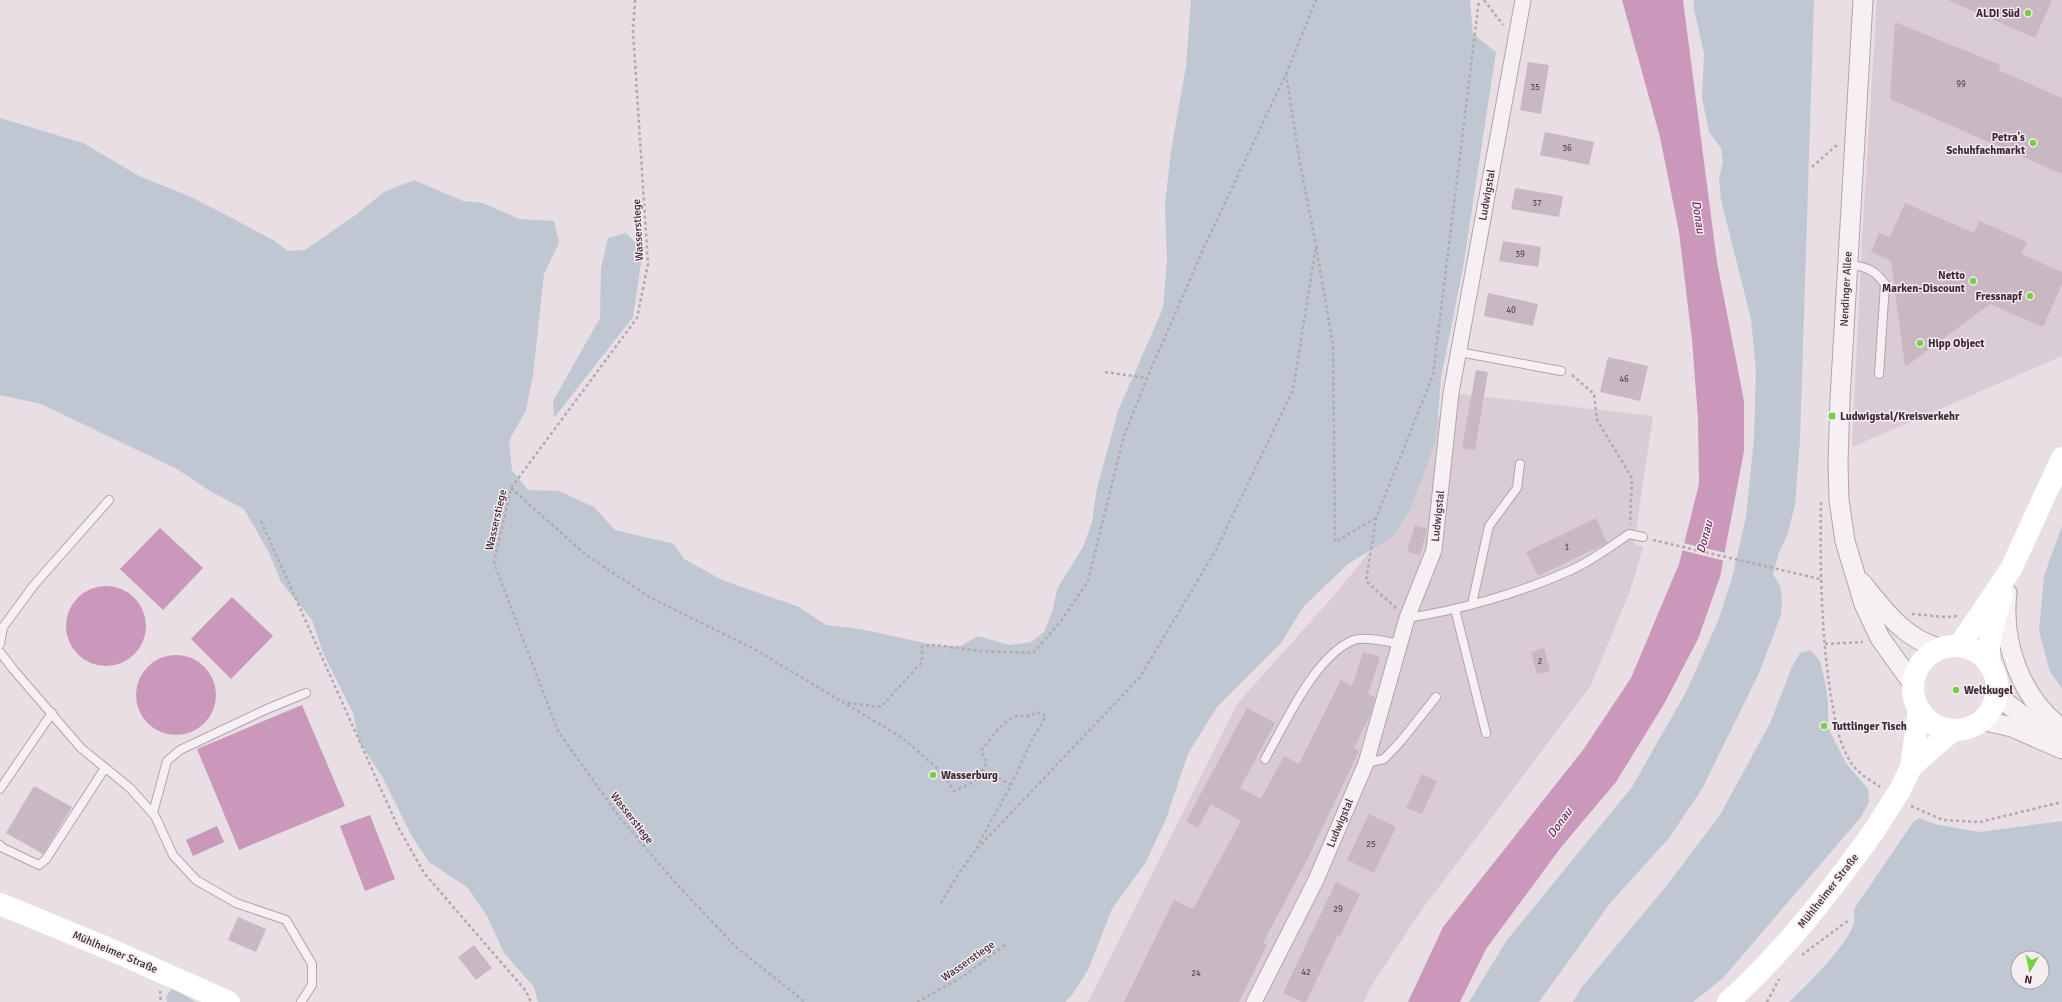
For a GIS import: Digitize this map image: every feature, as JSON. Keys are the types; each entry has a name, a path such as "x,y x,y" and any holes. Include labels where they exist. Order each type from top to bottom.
{"main road":[{"path":"1948,647 1969,648 1980,654 1989,664 1994,673 1996,695 1991,709 1981,720 1973,726 1953,730 1940,727 1928,720 1919,709 1914,697 1913,684 1915,672 1921,662 1929,654 1963,640 2010,568 2062,458"},
{"path":"1989,664 1988,650 1993,623 2010,568"},
{"name":"Mühlheimer Straße","path":"1728,1002 1776,955 1810,916 1874,831 1897,794 1911,767 1919,709"},
{"name":"Mühlheimer Straße","path":"1911,767 1953,730"},
{"name":"Mühlheimer Straße","path":"0,904 108,948 229,1002"}],"street":[{"name":"Ludwigstal","path":"1254,1002 1316,880 1366,762 1407,618 1434,550 1451,392 1523,0"},
{"name":"Nendinger Allee","path":"1863,0 1854,140 1838,463 1839,500 1845,540 1864,604 1880,638 1913,684"},
{"path":"2010,568 2005,610 2007,629 2019,674 2033,698 2062,729"},
{"name":"Nendinger Allee","path":"1857,577 1897,624 1926,645 1948,647"},
{"path":"1996,695 2026,718 2062,739"},
{"path":"1981,720 2012,727 2062,749"}],"lane":[{"path":"1848,264 1870,269 1877,274 1885,284 1879,374"},
{"path":"1459,352 1561,371"},
{"path":"1472,604 1489,526 1517,488 1520,464"},
{"path":"0,644 3,627 34,585 109,500"},
{"path":"1407,618 1455,609 1570,571 1629,534 1643,537"},
{"path":"1455,609 1486,733"},
{"path":"1265,759 1297,702 1321,664 1335,651 1355,639 1400,644"},
{"path":"0,652 81,748 130,788 153,813 173,855 196,880 236,903 286,920 312,964 312,985 301,1002"},
{"path":"153,813 167,761 180,750 267,709 306,693"},
{"path":"1366,762 1384,759 1401,741 1436,697"},
{"path":"0,789 52,713"},
{"path":"0,845 3,848 39,865 46,859 105,768"}],"path":[{"name":"Wasserstiege","path":"635,0 633,31 648,264 637,318 511,488 494,563 558,731 620,818 674,881 737,948 805,1002"},
{"path":"846,703 881,707 922,662 922,646 936,645 979,651 1033,653 1061,621 1088,581 1123,439 1147,378 1206,243 1286,74 1316,0"},
{"path":"1407,618 1366,581 1376,518 1433,375 1479,0"},
{"path":"1484,0 1515,40"},
{"path":"1286,74 1300,163 1333,345 1335,542 1376,518"},
{"path":"1812,167 1841,142 1854,140"},
{"path":"974,852 1140,677 1217,548 1293,390 1316,246"},
{"path":"1561,371 1573,375 1594,394 1597,420 1632,478 1629,534"},
{"path":"1105,372 1147,378"},
{"path":"511,488 586,555 651,598 754,649 901,736 942,772 954,791 974,782 987,762 981,751 1005,722 1015,716 1029,718 1037,712 1046,716 1032,740 1011,785 974,852 957,876 941,903"},
{"path":"261,521 397,825 420,867 424,874 526,991 531,1002"},
{"path":"1643,537 1820,579 1828,676 1840,743 1851,763 1869,780 1897,794 1923,812 1943,820 1980,822 2062,802"},
{"path":"982,770 1011,785"},
{"path":"1798,958 1846,922 1851,921"},
{"name":"Wasserstiege","path":"918,1002 964,976 1006,944"}],"shaded area":[{"path":"1191,0 1470,0 1473,34 1496,52 1463,268 1441,378 1436,440 1411,508 1392,537 1348,564 1304,606 1281,643 1217,707 1188,754 1166,819 1146,862 1112,909 1088,970 1072,995 1065,1002 538,1002 534,987 504,953 487,916 468,888 429,862 411,835 382,776 359,742 353,713 323,653 312,620 281,582 269,553 244,509 210,491 177,469 41,404 0,395 0,118 83,143 139,176 189,196 273,240 288,251 305,250 357,214 384,192 414,180 463,201 483,203 519,219 554,221 559,243 544,274 533,375 526,410 509,441 512,470 528,490 559,491 594,507 615,530 674,544 684,559 722,580 799,607 826,625 860,629 939,646 961,646 978,636 1010,645 1031,642 1044,632 1053,609 1057,589 1083,547 1092,522 1097,488 1118,411 1163,308 1167,260 1165,204 1171,151 1186,66"},
{"path":"1694,0 1814,0 1800,440 1795,505 1787,536 1779,552 1773,574 1780,586 1782,599 1781,615 1759,673 1702,789 1669,838 1611,902 1539,1002 1469,1002 1507,940 1632,787 1686,692 1718,621 1732,578 1746,517 1754,438 1756,371 1751,319 1721,200 1719,178 1723,162 1721,148 1709,132 1702,98 1704,53 1694,9"},
{"path":"1877,0 2062,0 2062,356 1852,447 1862,239"},
{"path":"626,233 643,250 633,317 554,418 553,401 600,318 601,268 608,238"},
{"path":"1451,393 1653,416 1634,544 1643,547 1630,591 1590,687 1423,908 1370,988 1364,1002 1088,1002 1237,704 1330,600 1368,554"},
{"path":"2062,526 2062,688 2050,672 2039,631 2044,576"},
{"path":"1810,650 1820,661 1825,682 1828,701 1828,728 1846,763 1868,789 1869,802 1861,817 1723,978 1693,1002 1573,1002 1581,988 1668,884 1720,815 1770,723 1792,667 1800,653"},
{"path":"1920,818 1934,824 1979,832 2062,821 2062,1002 1789,1002 1806,986 1845,941 1854,922 1854,909 1914,821"},
{"path":"172,988 196,1002 167,1002 166,997"}],"water":[{"name":"Donau","path":"1622,0 1683,0 1717,262 1744,401 1744,451 1720,577 1698,639 1664,704 1616,782 1562,846 1486,949 1460,1002 1408,1002 1443,927 1583,750 1631,678 1679,564 1699,484 1698,419 1692,340 1679,232 1660,137"},
{"path":"160,528 203,568 163,610 120,569"},
{"path":"106,586 121,589 134,598 143,611 146,626 143,641 134,654 121,663 106,666 91,663 78,654 69,641 66,626 69,611 78,598 91,589"},
{"path":"232,597 273,636 231,679 191,639"},
{"path":"176,655 191,658 204,667 213,680 216,695 213,710 204,723 191,732 176,735 161,732 148,723 139,710 136,695 139,680 148,667 161,658"},
{"path":"302,705 345,806 239,850 197,749"},
{"path":"370,815 395,879 365,891 340,826"},
{"path":"217,826 224,842 193,856 186,840"}],"pier":[{"path":"1683,543 1726,553 1725,561 1681,550"}],"building":[{"path":"1948,0 2052,0 2035,38"},
{"path":"1895,22 2001,65 1998,70 2062,98 2062,174 1890,99"},
{"path":"1528,62 1549,65 1541,114 1520,110"},
{"path":"1545,132 1594,142 1589,165 1540,155"},
{"path":"1515,188 1563,196 1559,217 1511,209"},
{"path":"1905,203 1974,233 1979,221 2027,242 2021,254 2062,272 2062,284 2043,327 1990,304 1905,367 1891,261 1871,252 1879,233 1890,237"},
{"path":"1503,241 1541,247 1538,267 1499,261"},
{"path":"1488,293 1538,304 1533,326 1484,316"},
{"path":"1608,357 1648,366 1640,401 1600,392"},
{"path":"1476,370 1488,372 1475,450 1462,448"},
{"path":"1596,518 1607,543 1538,576 1526,552"},
{"path":"1415,525 1427,529 1420,556 1407,551"},
{"path":"1544,648 1550,671 1537,674 1531,652"},
{"path":"1363,652 1380,657 1368,694 1375,697 1371,714 1354,748 1359,751 1308,858 1263,943 1267,945 1239,1002 1124,1002 1174,900 1193,909 1241,821 1211,804 1198,828 1186,821 1247,708 1275,723 1240,788 1261,799 1284,756 1299,764 1341,680 1352,686"},
{"path":"1422,774 1437,781 1422,814 1406,808"},
{"path":"34,786 72,807 43,854 6,833"},
{"path":"1369,814 1396,827 1374,873 1347,860"},
{"path":"1336,882 1360,894 1340,936 1338,935 1306,1002 1302,1002 1283,993"},
{"path":"238,917 266,929 256,952 228,940"},
{"path":"474,945 492,968 476,980 458,957"}],"place":[{"name":"ALDI Süd","path":"2028,13"},
{"name":"Petra's Schuhfachmarkt","path":"2033,143"},
{"name":"Netto Marken-Discount","path":"1973,281"},
{"name":"Fressnapf","path":"2030,296"},
{"name":"Hipp Object","path":"1920,343"},
{"name":"Ludwigstal/Kreisverkehr","path":"1832,416"},
{"name":"Weltkugel","path":"1956,690"},
{"name":"Tuttlinger Tisch","path":"1824,726"},
{"name":"Wasserburg","path":"933,775"}]}
